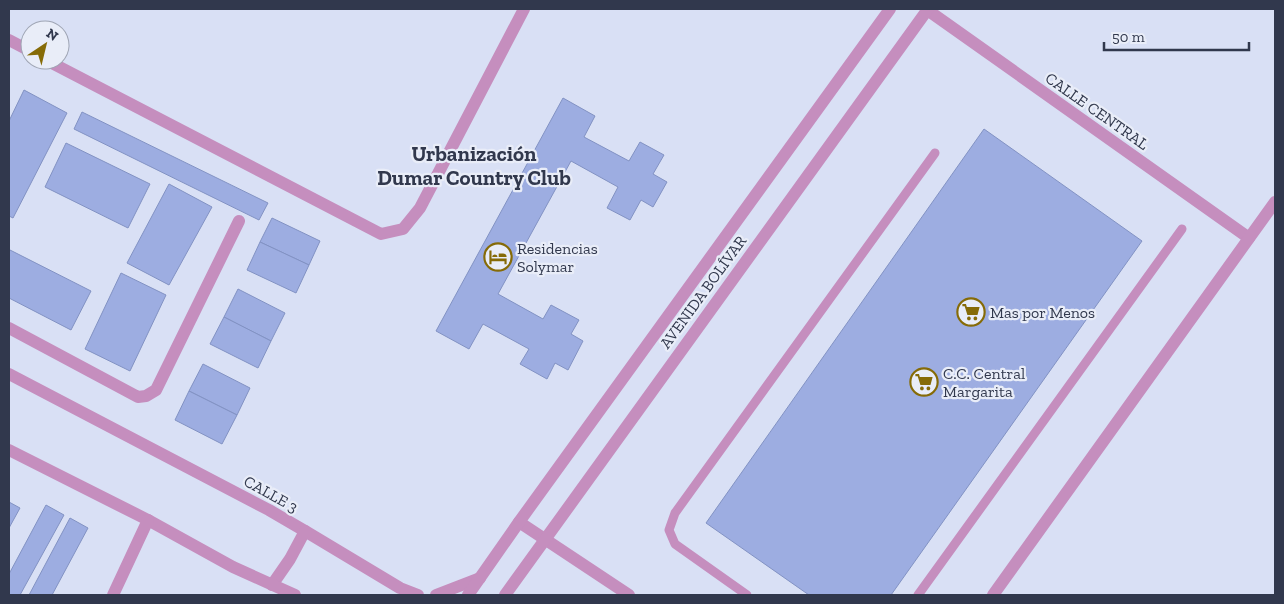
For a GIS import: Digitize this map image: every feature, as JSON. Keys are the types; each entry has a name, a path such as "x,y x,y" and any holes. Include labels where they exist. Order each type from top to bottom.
{"street":[{"path":"65,70 381,234 403,229 420,208 524,9"},
{"name":"AVENIDA BOLÍVAR","path":"468,595 890,9"},
{"name":"AVENIDA BOLÍVAR","path":"505,595 927,9"},
{"name":"CALLE CENTRAL","path":"927,9 1249,238"},
{"path":"9,40 20,46"},
{"path":"993,595 1275,202"},
{"path":"9,328 138,397 146,396 156,390 239,221"},
{"name":"CALLE 3","path":"9,374 306,531 272,585"},
{"path":"9,450 148,520 233,567 295,595"},
{"path":"113,595 148,520"},
{"path":"519,522 629,595"},
{"path":"306,531 400,588 418,595"},
{"path":"436,595 480,578"}],"lane":[{"path":"747,595 675,544 669,530 675,513 934,153"},
{"path":"918,595 1182,229"}],"building":[{"path":"24,90 67,113 13,218 9,216 9,121"},
{"name":"Residencias Solymar","path":"563,98 595,116 584,137 629,161 640,142 664,155 653,174 667,182 653,207 641,200 630,220 607,208 618,187 571,161 498,294 543,319 551,305 579,320 571,334 583,341 568,370 555,363 547,379 520,364 529,349 483,324 469,349 436,331"},
{"path":"82,112 268,203 259,220 74,129"},
{"name":"C.C. Central Margarita","path":"984,129 1142,241 891,595 809,595 706,523"},
{"path":"66,143 150,184 128,228 45,187"},
{"path":"169,184 212,207 169,285 127,263"},
{"path":"272,218 320,241 309,265 260,242"},
{"path":"260,242 309,265 296,293 247,270"},
{"path":"10,250 91,291 71,330 9,298"},
{"path":"121,273 166,295 130,371 85,349"},
{"path":"238,289 285,313 271,341 224,317"},
{"path":"224,317 271,341 258,368 210,344"},
{"path":"203,364 250,388 237,415 189,391"},
{"path":"189,391 237,415 222,444 175,420"},
{"path":"9,502 20,508 9,528"},
{"path":"46,505 64,515 20,595 9,595 9,574"},
{"path":"70,518 88,528 52,595 29,595"}],"place":[{"name":"Residencias Solymar","path":"498,257"},
{"name":"Mas por Menos","path":"971,312"},
{"name":"C.C. Central Margarita","path":"924,382"}],"district":[{"name":"Urbanización Dumar Country Club","path":"474,165"}]}
